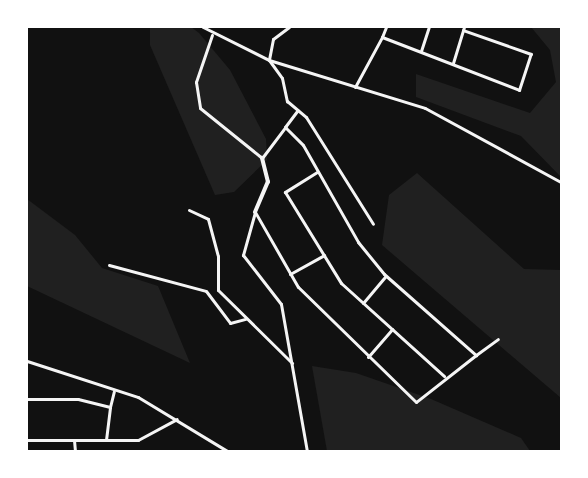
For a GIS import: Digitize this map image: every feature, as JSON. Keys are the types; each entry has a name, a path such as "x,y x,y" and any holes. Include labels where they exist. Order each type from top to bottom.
{"street":[{"path":"203,27 212,35 269,60 425,108 561,182"},
{"path":"289,27 273,39 269,60 282,78 286,101 298,110 347,176 373,224"},
{"path":"355,88 386,27"},
{"path":"421,51 429,27"},
{"path":"382,38 453,63 519,90 531,54 463,28 453,63"},
{"path":"212,35 196,82 200,108 262,158 268,182 255,212 243,255 279,298 307,451"},
{"path":"262,158 298,110"},
{"path":"285,127 303,145 317,172 386,276 476,355"},
{"path":"317,172 285,192 340,283 444,376 453,376 498,339"},
{"path":"189,210 208,219 218,256 218,290 293,365"},
{"path":"255,212 290,274 368,357 416,402 444,376"},
{"path":"290,274 324,255"},
{"path":"109,265 206,291 230,323 245,319"},
{"path":"363,303 386,276"},
{"path":"368,357 392,329"},
{"path":"27,361 114,391 177,419 227,451"},
{"path":"106,440 114,391"},
{"path":"27,399 78,399 110,407"},
{"path":"27,440 138,440 177,419"},
{"path":"74,440 75,451"}],"shaded area":[{"path":"150,27 191,27 199,33 230,70 266,139 267,160 234,192 215,195 150,45"},
{"path":"531,27 561,27 561,177 521,136 416,97 416,74 530,113 556,82 550,50"},
{"path":"417,173 524,269 561,270 561,398 382,245 389,195"},
{"path":"27,199 75,235 102,268 158,286 190,363 27,286"},
{"path":"312,366 356,373 431,399 521,438 530,451 327,451"}]}
